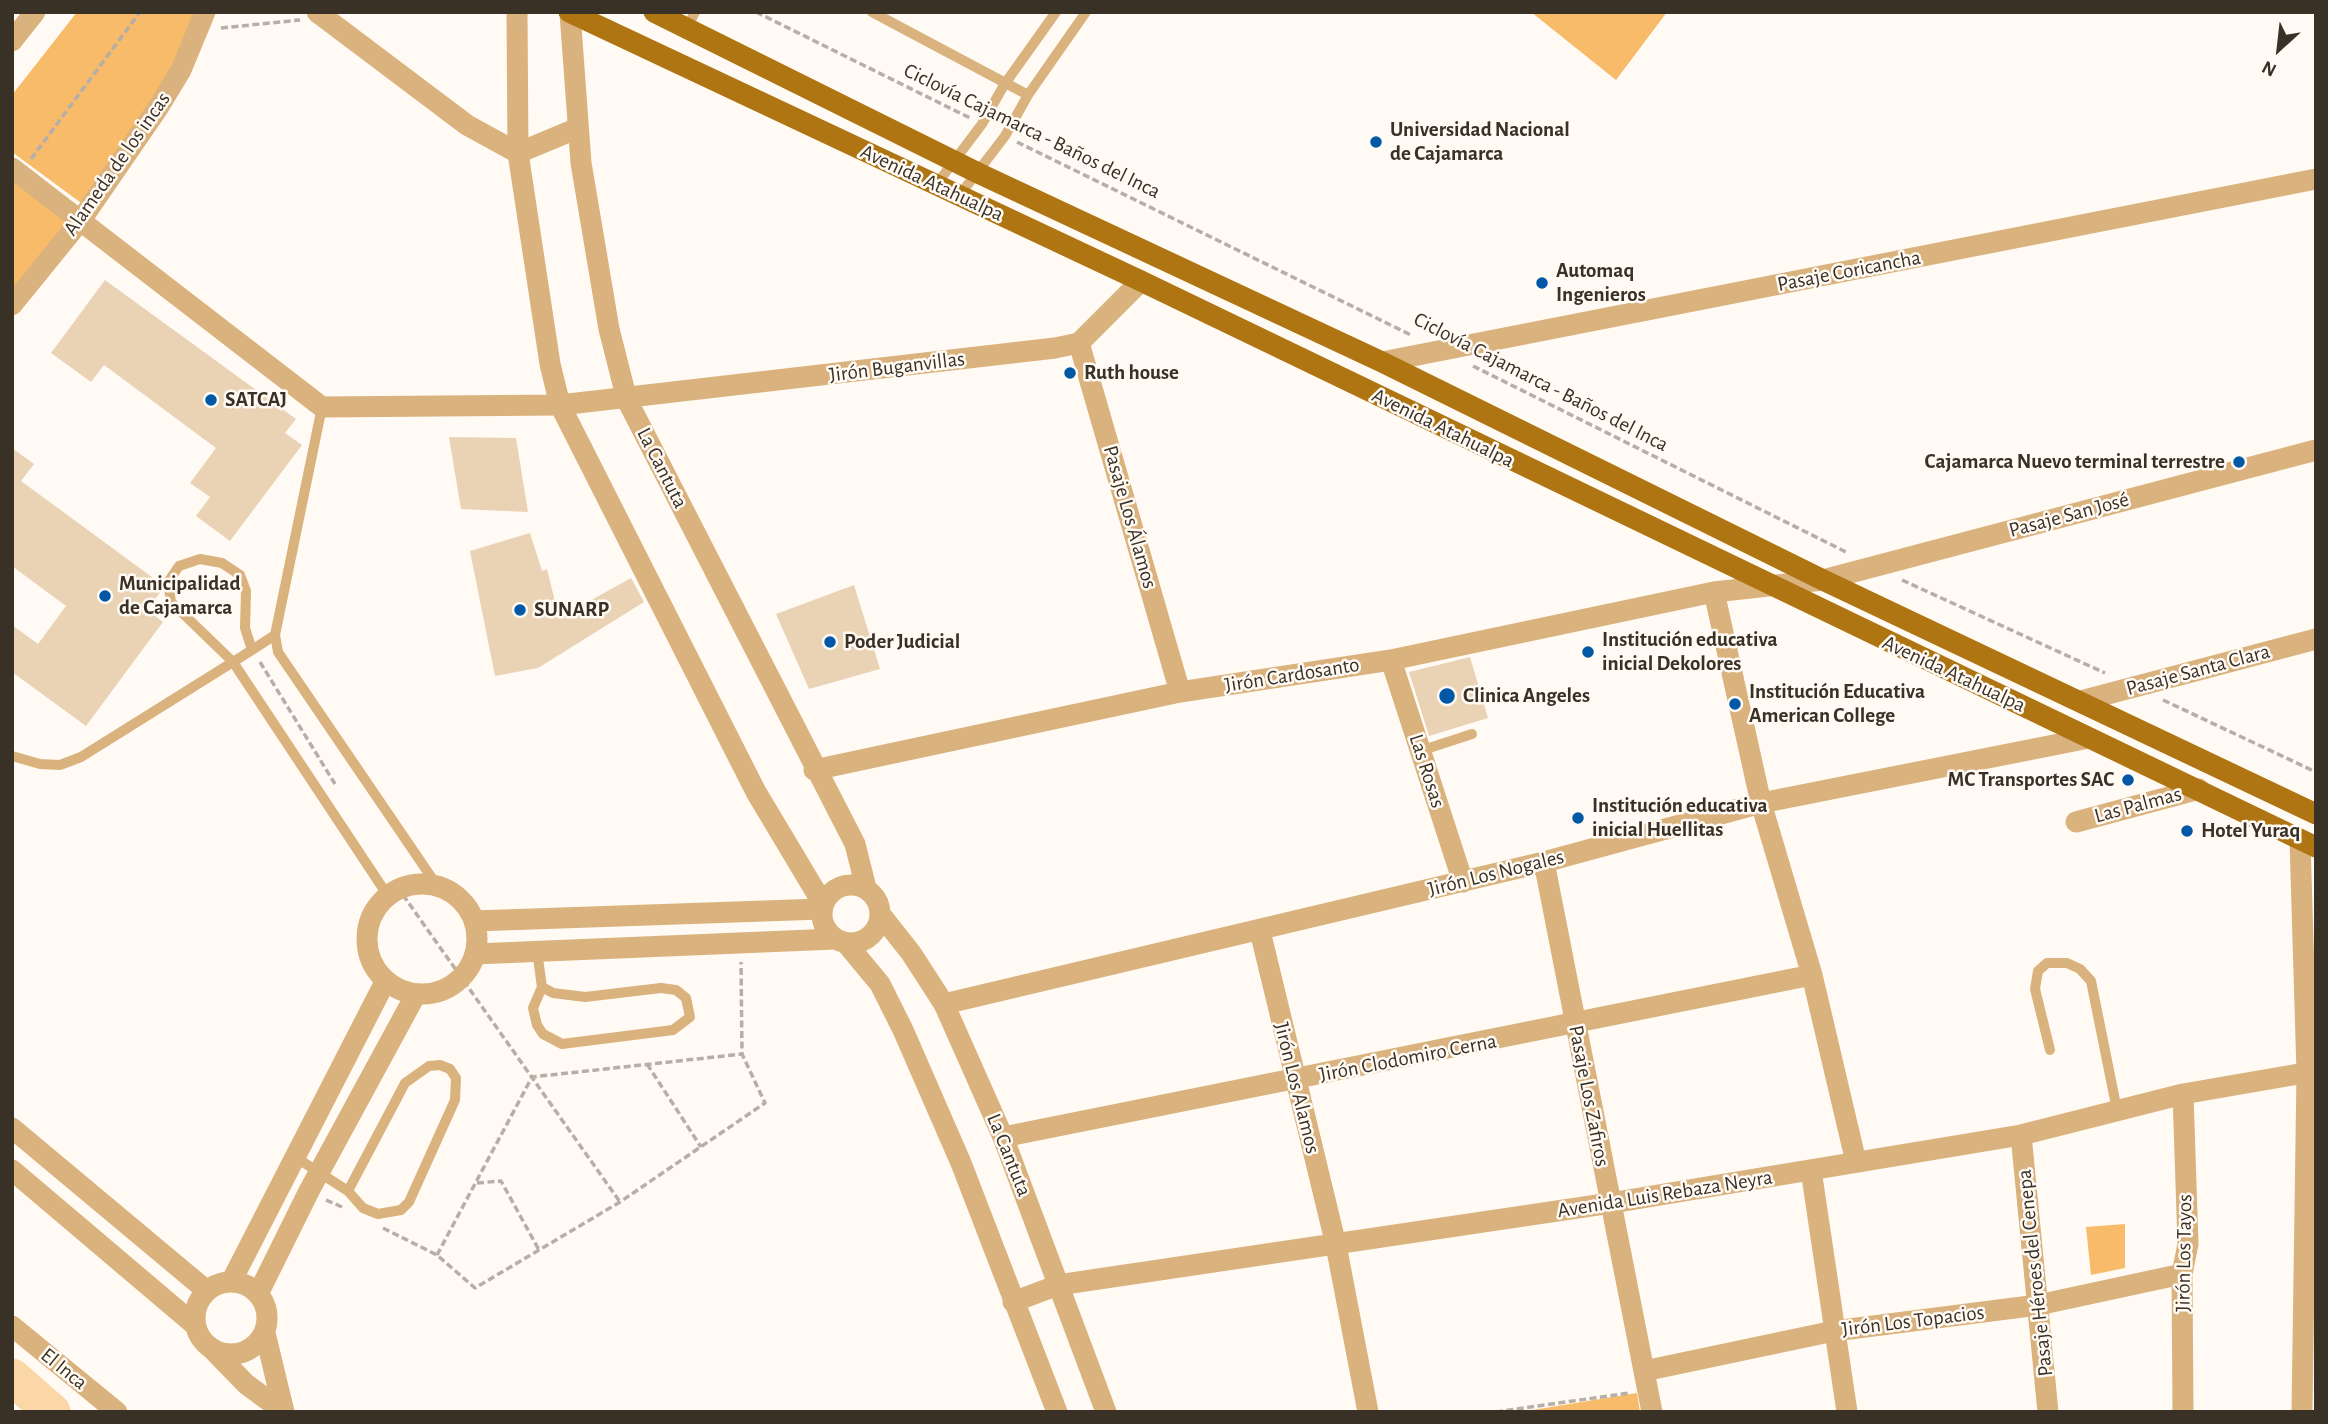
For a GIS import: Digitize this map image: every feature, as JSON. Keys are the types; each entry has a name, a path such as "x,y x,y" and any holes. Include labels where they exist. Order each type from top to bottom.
{"main road":[{"name":"Avenida Atahualpa","path":"654,12 691,20 954,162 1382,362 1823,580 2316,814"},
{"name":"Avenida Atahualpa","path":"570,13 1141,281 2308,843"}],"street":[{"path":"12,41 35,12"},
{"path":"517,12 518,153 550,365 560,405 756,792 823,906 823,923 880,984 903,1030 961,1163 1057,1412"},
{"name":"La Cantuta","path":"570,13 578,128 609,329 627,400 814,769 855,844 866,888 874,895 881,915 911,953 944,1004 1003,1137 1106,1412"},
{"path":"311,15 467,125 518,153"},
{"name":"Alameda de los incas","path":"12,304 81,220 158,108 181,70 201,20"},
{"path":"518,153 578,128"},
{"path":"16,171 322,407"},
{"name":"Pasaje Coricancha","path":"1382,362 2316,179"},
{"path":"1079,343 1141,281"},
{"name":"Jirón Buganvillas","path":"322,407 560,405 627,400 1079,343"},
{"name":"Pasaje Los Álamos","path":"1079,343 1180,692"},
{"name":"Pasaje San José","path":"1772,587 1823,580 2316,450"},
{"name":"Jirón Cardosanto","path":"814,769 1180,692 1391,660 1714,592 1772,587"},
{"path":"1714,592 1761,803 1812,975 1856,1162"},
{"name":"Pasaje Santa Clara","path":"2081,701 2316,639"},
{"name":"Las Rosas","path":"1391,660 1463,882"},
{"name":"Jirón Los Nogales","path":"944,1004 1463,882 1761,803 2089,738"},
{"name":"Las Palmas","path":"2076,822 2199,789"},
{"path":"2302,1412 2311,1182 2308,843"},
{"name":"Pasaje Los Zafiros","path":"1544,862 1652,1412"},
{"path":"823,906 836,888 846,885 866,888"},
{"path":"411,886 438,887 460,900 474,921 475,954 463,976 442,991 416,994 386,981 373,963 367,942 372,916 394,893 411,886"},
{"path":"474,921 823,906"},
{"path":"475,954 741,941 857,943 874,933 881,915"},
{"name":"Jirón Los Alamos","path":"1260,931 1336,1245 1368,1412"},
{"name":"Jirón Clodomiro Cerna","path":"1003,1137 1575,1025 1812,975"},
{"path":"231,1282 386,981"},
{"path":"258,1294 314,1182 416,994"},
{"name":"Avenida Luis Rebaza Neyra","path":"1013,1302 1058,1285 1611,1203 2021,1135 2183,1094 2311,1072"},
{"name":"Jirón Los Tayos","path":"2183,1094 2188,1244 2182,1274 2183,1412"},
{"path":"12,1128 207,1291"},
{"name":"Pasaje Héroes del Cenepa","path":"2021,1135 2048,1412"},
{"path":"12,1170 196,1326 205,1343 240,1378 284,1412"},
{"path":"1811,1170 1847,1412"},
{"name":"Jirón Los Topacios","path":"1646,1380 1833,1331 2038,1305 2182,1274"},
{"path":"196,1326 197,1307 207,1291 231,1282 250,1288 258,1294 267,1313 265,1333 284,1412"},
{"name":"El Inca","path":"12,1326 117,1412"},
{"path":"213,1350 223,1353 243,1352 252,1348 265,1333"}],"lane":[{"path":"872,12 1004,85 1028,95"},
{"path":"936,185 982,124 1004,85 1056,12"},
{"path":"958,197 1005,136 1028,95 1086,12"},
{"path":"322,407 275,635 278,652 438,887"},
{"path":"252,650 245,628 246,591 240,575 222,563 200,559 179,566 168,582 171,602 233,662 394,893"},
{"path":"12,756 40,764 60,765 81,757 275,635"},
{"path":"1420,751 1472,734"},
{"path":"537,951 542,987 533,1008 537,1026 543,1034 562,1044 673,1030 690,1017 685,998 676,990 661,988 571,998 542,987"},
{"path":"2050,1051 2035,989 2038,971 2047,962 2067,963 2080,969 2091,981 2117,1110"},
{"path":"295,1157 314,1182 348,1191 363,1208 377,1214 401,1210 409,1202 455,1100 456,1078 450,1069 440,1065 429,1066 405,1083 348,1191"}],"path":[{"path":"16,171 140,12"},
{"name":"Ciclovía Cajamarca - Baños del Inca","path":"756,12 982,124"},
{"path":"201,20 252,27 296,22 311,15"},
{"name":"Ciclovía Cajamarca - Baños del Inca","path":"1005,136 1874,566 2316,772"},
{"path":"252,650 336,787"},
{"path":"394,893 463,976 620,1202"},
{"path":"379,1226 438,1255 475,1289 620,1202 765,1103 742,1054 741,941"},
{"path":"532,1077 742,1054"},
{"path":"647,1065 701,1147"},
{"path":"438,1255 532,1077"},
{"path":"476,1183 501,1181 539,1250"},
{"path":"314,1182 344,1209"},
{"path":"1496,1412 1646,1380"}],"shaded area":[{"path":"77,12 212,12 92,211 12,152 12,95"},
{"path":"1531,12 1667,12 1616,80"},
{"path":"12,179 70,221 69,240 12,316"},
{"path":"2125,1224 2125,1268 2091,1275 2086,1227"},
{"path":"1637,1393 1640,1412 1520,1412"}],"building":[{"name":"SATCAJ","path":"105,280 296,419 285,433 302,445 230,541 196,516 210,497 190,483 216,448 104,365 91,382 51,353"},
{"path":"449,437 516,438 528,512 461,509"},
{"name":"Municipalidad de Cajamarca","path":"12,448 34,464 21,481 160,583 161,591 147,610 163,622 86,726 12,672 12,625 38,644 66,606 12,566"},
{"name":"SUNARP","path":"530,533 542,571 547,569 559,618 631,578 644,602 538,668 495,676 470,551"},
{"name":"Poder Judicial","path":"854,585 880,669 809,689 776,614"},
{"path":"1470,657 1488,718 1429,736 1409,672"}],"waterway":[{"path":"12,1377 52,1412"}],"place":[{"name":"Universidad Nacional de Cajamarca","path":"1376,142"},
{"name":"Automaq Ingenieros","path":"1542,283"},
{"name":"Ruth house","path":"1070,373"},
{"name":"SATCAJ","path":"211,400"},
{"name":"Cajamarca Nuevo terminal terrestre","path":"2239,462"},
{"name":"Municipalidad de Cajamarca","path":"105,596"},
{"name":"SUNARP","path":"520,610"},
{"name":"Poder Judicial","path":"830,642"},
{"name":"Institución educativa inicial Dekolores","path":"1588,652"},
{"name":"Clinica Angeles","path":"1447,696"},
{"name":"Institución Educativa American College","path":"1735,704"},
{"name":"MC Transportes SAC","path":"2128,780"},
{"name":"Institución educativa inicial Huellitas","path":"1578,818"},
{"name":"Hotel Yuraq","path":"2187,831"}]}
